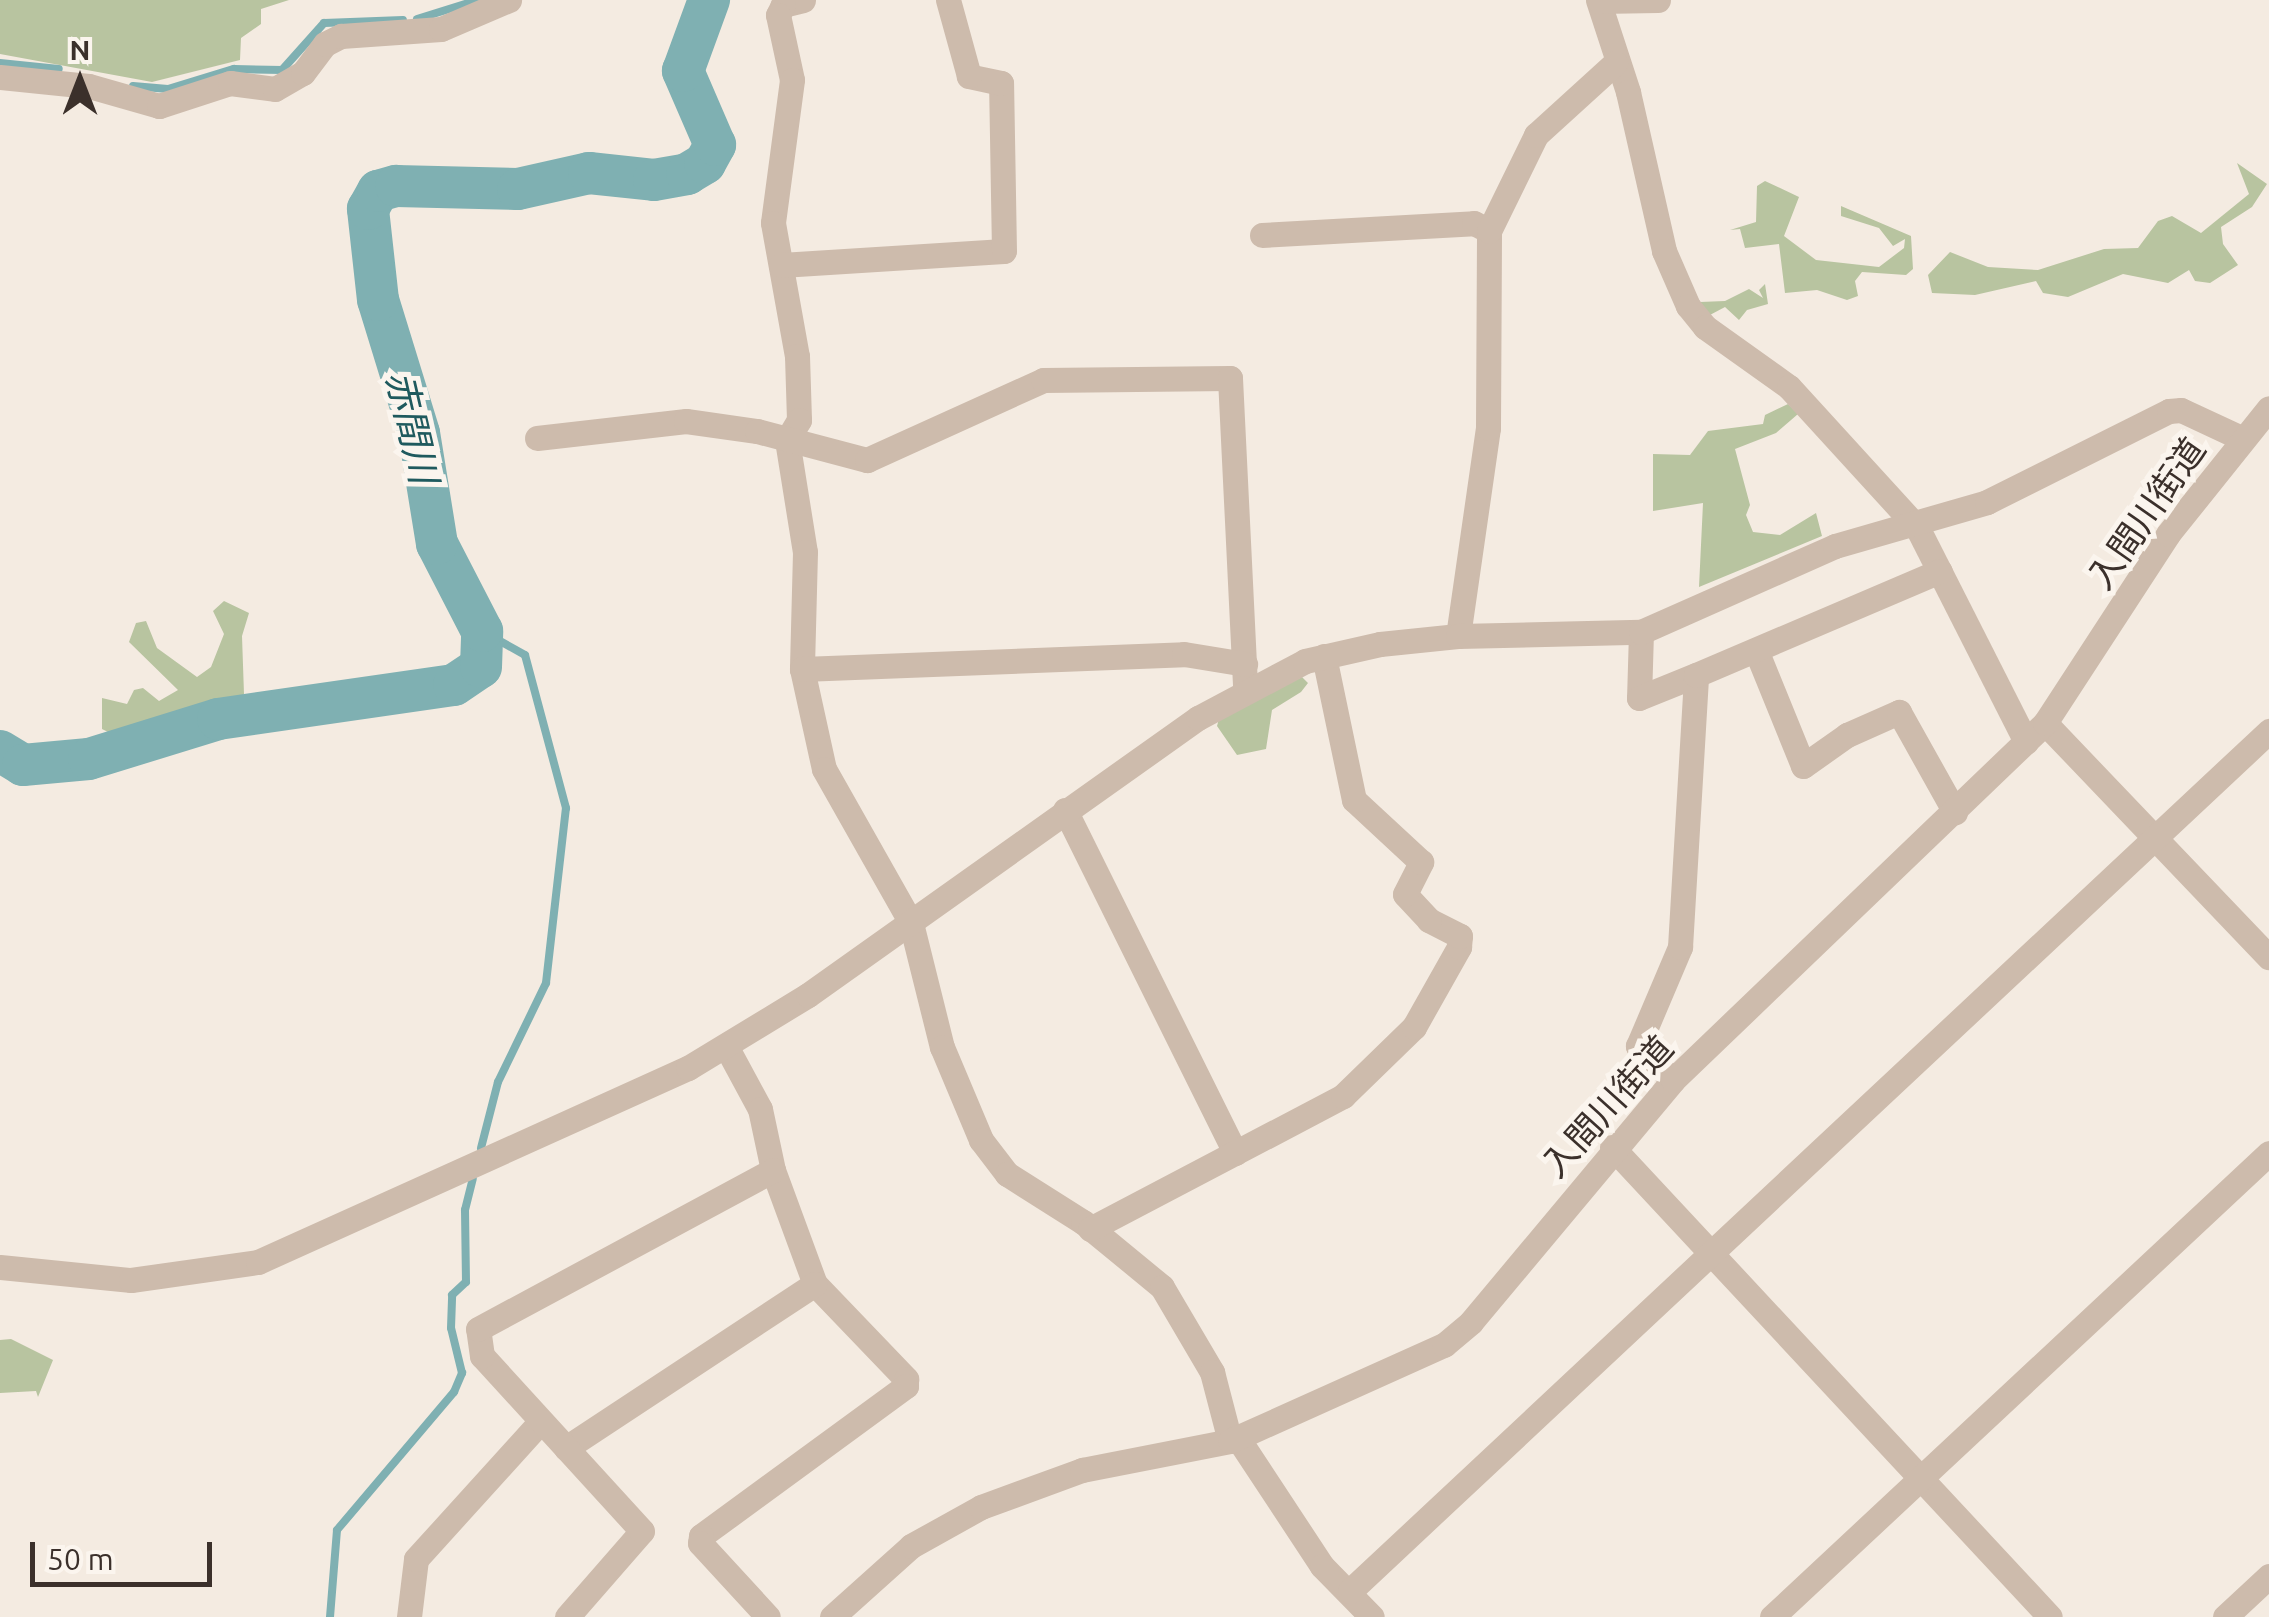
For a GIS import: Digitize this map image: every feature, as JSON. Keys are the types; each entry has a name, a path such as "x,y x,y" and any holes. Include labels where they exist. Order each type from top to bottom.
{"street":[{"path":"0,77 89,86 159,106 230,83 275,89 303,73 325,44 341,36 441,29 510,0"},
{"path":"803,0 783,5 778,14 792,80 773,223 800,398 799,420 787,440 804,552 802,668 824,769 911,923 942,1047 981,1140 1007,1174 1090,1228 1162,1287 1186,1319 1212,1372 1234,1439 1322,1566 1350,1590 1372,1617"},
{"path":"780,264 1004,251 1001,83 968,76 948,0"},
{"path":"1658,0 1599,1 1615,63 1628,92 1664,251 1688,306 1705,327 1789,387 1916,527 2026,742"},
{"path":"1458,636 1488,428 1490,231 1536,135 1615,63"},
{"path":"1262,235 1474,222 1490,231"},
{"path":"537,438 686,421 866,460 1043,380 1230,378 1245,676"},
{"name":"入間川街道","path":"832,1617 912,1546 981,1507 1082,1470 1234,1439 1444,1345 1494,1294 1612,1147 1673,1080 2045,723 2168,534 2241,438 2269,408"},
{"path":"0,1267 132,1280 258,1262 727,1048 911,923 1245,676 1324,656 1458,636 1641,632 1769,571 1835,546 1916,527 2078,461 2169,411 2181,410 2241,438"},
{"path":"1641,632 1639,698 1940,571"},
{"path":"1756,650 1804,766 1847,735 1899,712 1955,812"},
{"path":"802,668 1184,654 1245,676"},
{"path":"1090,1228 1344,1096 1414,1027 1459,947 1460,936 1430,920 1404,894 1420,862 1354,800 1324,656"},
{"path":"1673,1080 1638,1046 1680,947 1696,674"},
{"path":"2045,723 2269,957"},
{"path":"1350,1590 2269,731"},
{"path":"1065,810 1235,1153"},
{"path":"727,1048 760,1109 773,1170 816,1284 906,1386 701,1536 700,1544 768,1617"},
{"path":"1612,1147 2050,1617"},
{"path":"1772,1617 2269,1153"},
{"path":"566,1617 642,1530 482,1356 478,1329 773,1170"},
{"path":"566,1448 816,1284"},
{"path":"408,1617 416,1559 541,1421"},
{"path":"2225,1617 2269,1576"}],"green space":[{"path":"0,0 289,0 261,9 261,24 241,38 240,60 152,82 0,54"},
{"path":"2237,163 2267,184 2252,207 2221,227 2223,244 2238,265 2210,283 2195,281 2189,270 2168,283 2123,274 2068,297 2043,293 2036,281 1975,295 1932,293 1928,275 1950,252 1988,267 2038,270 2104,249 2138,248 2158,221 2172,216 2201,233 2249,194"},
{"path":"1765,181 1799,197 1784,236 1816,260 1879,267 1904,248 1905,239 1893,246 1879,228 1841,216 1841,206 1911,236 1913,269 1906,275 1862,272 1855,281 1858,296 1847,300 1817,290 1785,293 1779,244 1745,248 1740,229 1730,230 1756,222 1757,186"},
{"path":"1765,284 1768,304 1747,310 1739,320 1725,307 1708,316 1700,302 1725,301 1749,289 1763,298 1759,290"},
{"path":"1788,404 1798,414 1776,433 1735,449 1750,505 1746,515 1753,532 1780,535 1816,513 1822,536 1699,587 1703,503 1653,511 1653,454 1690,455 1708,431 1763,424 1765,415"},
{"path":"224,601 249,613 242,636 244,694 222,712 173,725 164,716 159,729 126,741 102,729 102,698 127,704 134,690 143,688 159,701 178,690 129,642 136,623 146,621 157,648 197,677 211,667 224,634 213,611"},
{"path":"1302,677 1308,683 1301,692 1272,710 1266,749 1237,755 1217,726 1219,719"},
{"path":"11,1339 53,1360 38,1397 36,1391 0,1393 0,1340"}],"waterway":[{"path":"417,19 478,0"},
{"name":"赤間川","path":"0,751 23,765 89,759 218,719 454,685 481,667 482,631 437,544 419,433 378,300 368,209 378,191 396,186 518,189 589,173 654,180 687,174 705,163 715,145 683,71 709,0"},
{"path":"133,86 168,89 234,69 282,70 324,23 403,20"},
{"path":"0,63 59,69"},
{"path":"481,1148 498,1082 546,983 566,808 525,655 482,631"},
{"path":"330,1617 337,1530 454,1392 462,1373 451,1328 452,1295 466,1282 465,1210 473,1179"}]}
